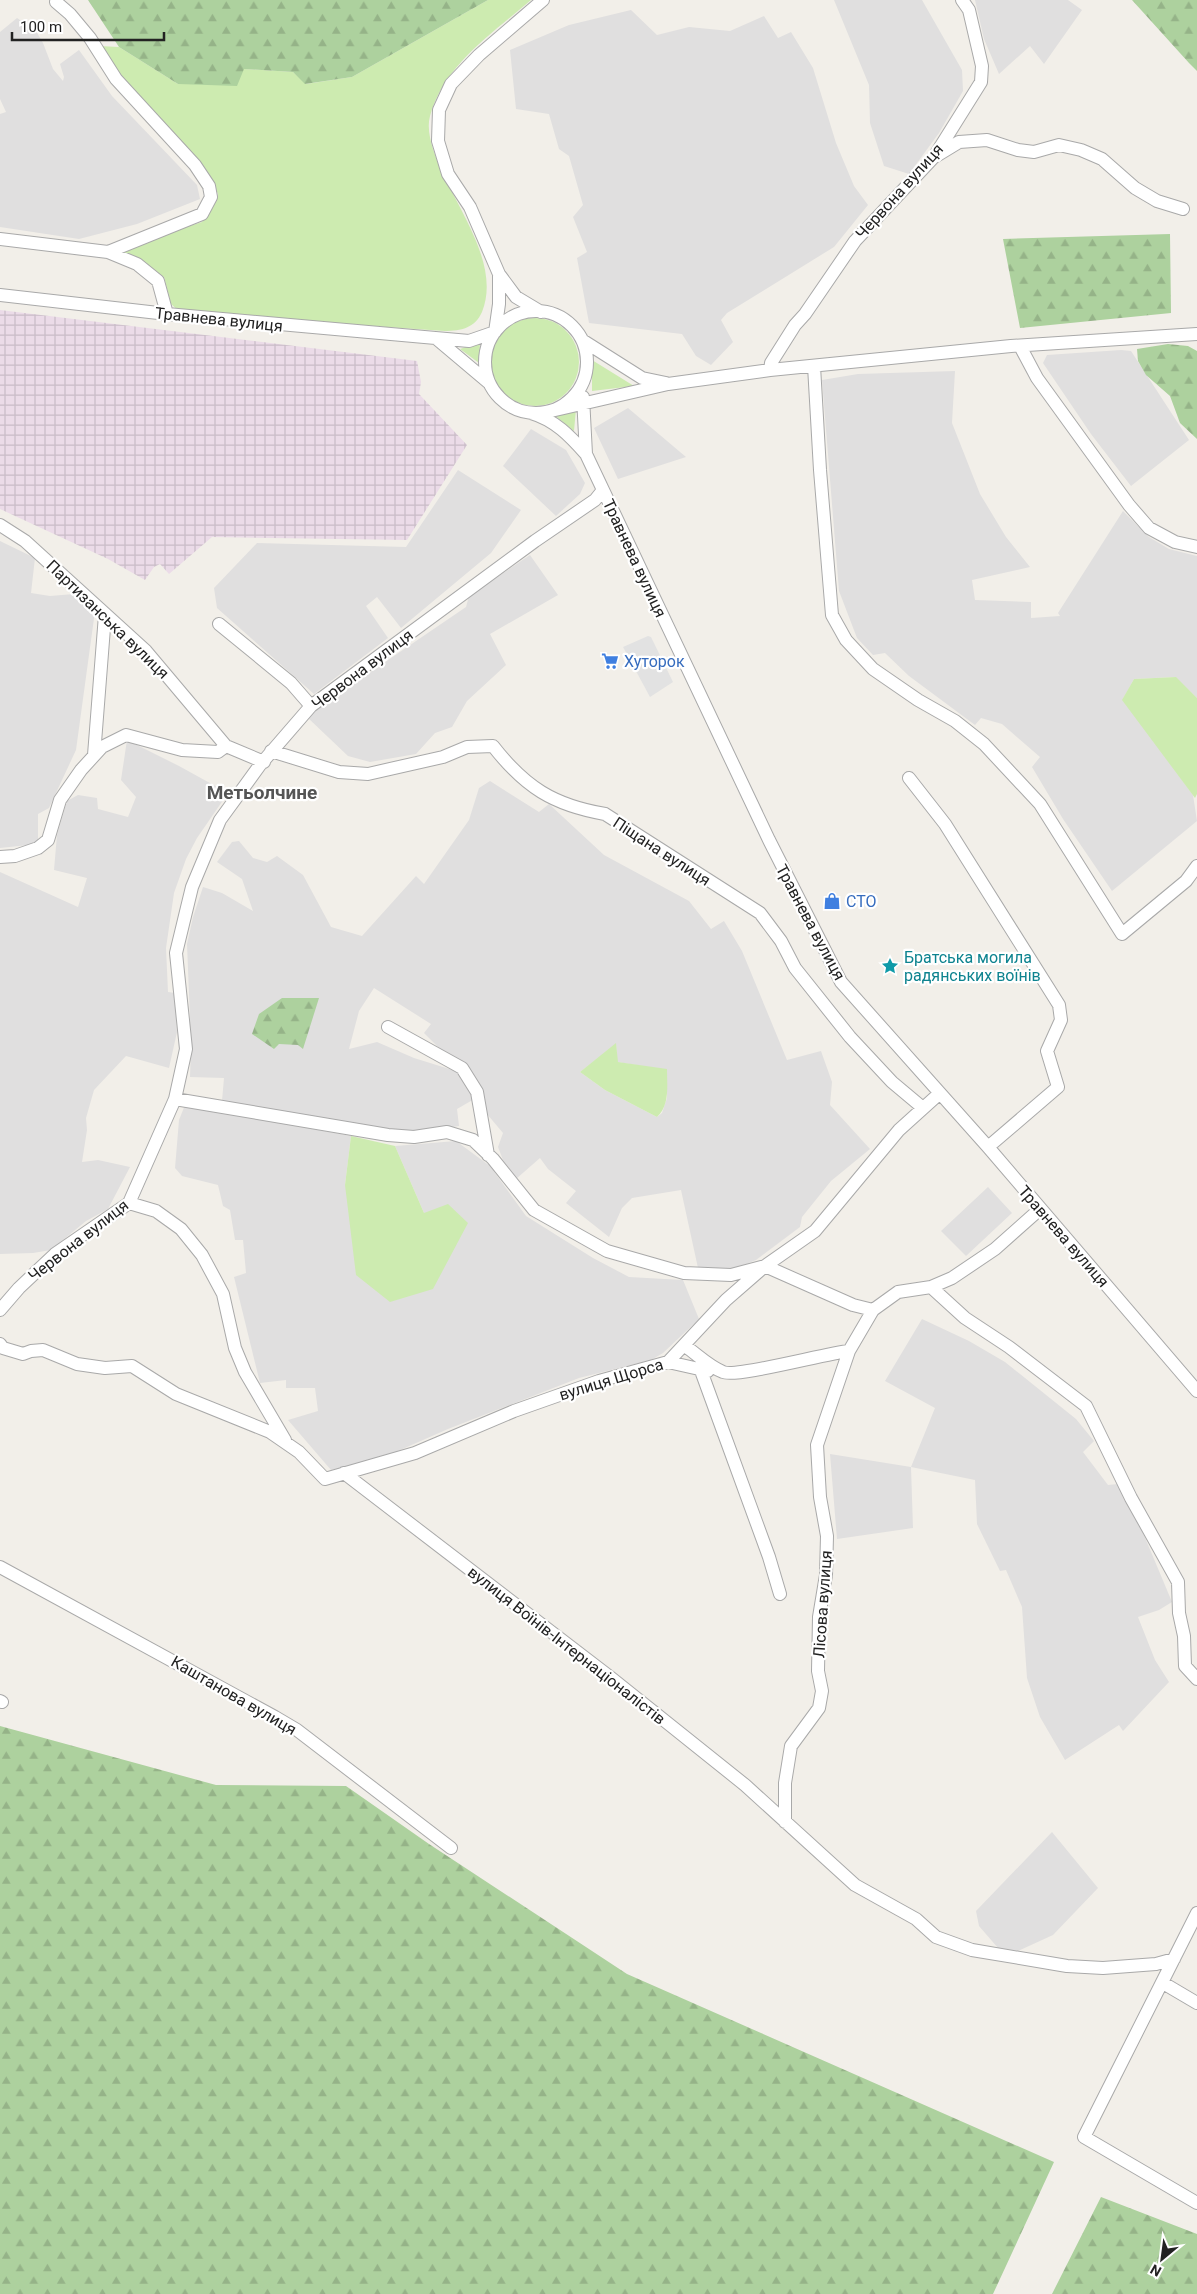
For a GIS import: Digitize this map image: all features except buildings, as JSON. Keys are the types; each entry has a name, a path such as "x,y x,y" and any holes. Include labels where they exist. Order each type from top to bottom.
{"street":[{"path":"543,0 479,55 451,84 439,110 438,140 448,174 470,207 499,274 516,297 541,312 557,316 572,326 582,340 642,378 668,384"},
{"name":"Червона вулиця","path":"770,370 771,364 795,325 805,314 855,240 934,157 981,82 982,66 969,10 962,0"},
{"path":"56,2 80,25 116,79 195,165 209,186 211,197 202,214 108,252"},
{"path":"934,157 959,142 987,140 1018,150 1034,152 1059,145 1081,150 1102,159 1135,188 1157,201 1183,209"},
{"path":"0,239 108,252 137,264 158,280 167,314"},
{"path":"495,332 499,304 499,274"},
{"name":"Травнева вулиця","path":"0,295 167,314 438,340 469,341 495,332"},
{"path":"489,383 484,360 486,348 495,332 514,316 524,313 541,312"},
{"path":"531,413 582,405 668,384 770,370 1020,346 1197,334"},
{"path":"438,340 489,383 503,401 514,408 544,417 561,427 586,454"},
{"path":"582,340 586,357 582,405 586,454"},
{"path":"1020,346 1037,378 1129,504 1150,528 1175,542 1197,547"},
{"path":"814,366 820,470 832,615 846,640 873,670 918,700 955,721 984,744 1040,804 1122,934 1186,881 1197,866"},
{"path":"551,411 570,400 583,382"},
{"name":"Травнева вулиця","path":"586,454 769,840 841,982 988,1147 1197,1391"},
{"name":"Червона вулиця","path":"0,1310 19,1288 55,1254 129,1203 175,1099 186,1049 176,953 192,887 220,820 260,765 311,706 535,541 595,500 603,490"},
{"name":"Партизанська вулиця","path":"0,525 25,541 105,616 146,651 226,746"},
{"path":"94,755 105,616"},
{"path":"219,624 291,684 311,706"},
{"path":"0,857 14,856 38,848 48,840 60,800 102,747 126,735 182,750 218,752 226,746"},
{"name":"Піщана вулиця","path":"226,746 339,772 368,774 443,758 467,746 493,746 508,765 536,790 579,810 605,814 760,914 781,941 795,968 850,1037 892,1082 923,1108"},
{"path":"909,778 944,824 1059,1005 1062,1020 1047,1051 1058,1087 988,1147"},
{"path":"388,1027 462,1068 477,1092 488,1154"},
{"name":"вулиця Щорса","path":"0,1344 3,1348 23,1354 43,1350 77,1364 105,1368 132,1366 176,1394 270,1432 288,1445 325,1479 344,1474 416,1453 488,1421 599,1381 668,1362 726,1300 765,1266 816,1231 899,1130 940,1093"},
{"path":"175,1099 388,1135 414,1137 447,1132 473,1140 488,1154 534,1210 608,1251 684,1273 731,1274 765,1266 853,1305 873,1310 898,1292 931,1287 952,1278 995,1250 1040,1209"},
{"name":"вулиця Щорса","path":"129,1203 156,1210 181,1228 202,1255 223,1294 235,1348 245,1372 288,1445"},
{"path":"931,1287 964,1318 1009,1347 1086,1406 1131,1498 1178,1582 1179,1613 1184,1636 1185,1666 1197,1679"},
{"name":"Лісова вулиця","path":"785,1822 785,1783 791,1746 820,1708 822,1691 818,1671 819,1617 826,1575 827,1536 820,1497 817,1445 849,1351 873,1310"},
{"path":"685,1346 704,1362 725,1374"},
{"path":"668,1362 700,1368 708,1372 725,1374 849,1351"},
{"path":"700,1368 769,1557 780,1594"},
{"name":"вулиця Воїнів-Інтернаціоналістів","path":"344,1474 610,1677 745,1785 855,1885 916,1919 936,1937 952,1944 1035,1962 1067,1966 1103,1968 1156,1964 1174,1959"},
{"name":"Каштанова вулиця","path":"0,1567 283,1721 451,1848"},
{"path":"1197,1913 1084,2137 1197,2203"},
{"path":"1163,1983 1197,2003"}],"shaded area":[{"path":"834,0 922,0 962,70 963,91 939,133 909,174 884,166 870,123 869,85"},
{"path":"975,0 1068,0 1082,10 1044,64 1030,46 999,74 984,39"},
{"path":"631,10 657,35 689,27 730,31 764,16 778,38 791,32 813,68 836,143 854,186 868,205 834,247 727,313 721,320 733,342 711,365 696,356 682,334 589,323 577,258 587,252 573,217 583,205 569,156 559,149 549,114 516,109 510,50 569,25"},
{"path":"17,18 36,31 53,69 63,81 64,77 60,64 79,50 112,96 197,185 200,199 137,224 79,239 0,227 0,114 6,112 0,99 0,32"},
{"path":"0,310 417,361 421,382 419,394 467,445 407,540 212,537 169,574 160,564 154,567 145,580 108,559 0,509"},
{"path":"1131,351 1189,440 1131,486 1091,434 1043,363 1047,355"},
{"path":"955,371 952,423 980,494 1006,537 1030,567 972,580 975,600 1031,602 1031,618 1060,616 1058,613 1123,511 1149,537 1169,549 1197,556 1197,698 1175,677 1134,679 1123,699 1193,795 1197,821 1112,891 1063,819 1032,767 1040,757 1002,724 981,718 975,725 909,676 885,653 873,655 857,638 839,591 822,380 858,374"},
{"path":"628,408 686,457 618,479 594,428"},
{"path":"531,429 566,450 585,483 580,494 556,516 503,466"},
{"path":"458,470 521,510 491,553 401,628 377,597 366,606 388,638 314,694 217,608 214,588 257,543 406,547"},
{"path":"0,541 35,558 31,593 50,596 74,594 95,611 76,750 49,808 38,814 38,844 0,848"},
{"path":"530,555 558,595 490,634 506,665 467,701 452,727 435,733 416,754 370,762 348,756 308,718 322,705 466,607 469,596"},
{"path":"648,636 651,637 673,682 650,697 623,647"},
{"path":"127,740 228,793 197,838 186,859 174,893 166,948 168,992 175,993 177,1032 169,1068 126,1056 94,1090 86,1118 87,1130 82,1162 98,1160 130,1167 108,1209 86,1221 51,1250 33,1253 0,1254 0,872 78,907 87,878 54,870 57,835 67,801 78,795 97,798 98,809 128,817 136,797 121,780"},
{"path":"490,781 539,812 549,804 604,855 689,901 711,929 724,921 742,951 787,1060 821,1051 832,1082 830,1105 870,1149 831,1181 802,1217 800,1227 756,1260 737,1268 698,1268 681,1190 632,1198 622,1208 609,1237 566,1203 576,1191 548,1169 540,1158 516,1179 503,1160 498,1147 503,1133 487,1114 483,1095 468,1066 443,1052 424,1033 431,1024 374,988 359,1011 349,1049 377,1042 414,1058 459,1072 476,1098 457,1109 459,1126 409,1133 222,1101 224,1078 190,1077 191,1044 187,944 193,917 203,887 222,893 253,911 242,879 217,862 232,842 239,841 253,858 267,862 277,856 303,875 331,927 362,936 416,876 424,884 469,820 479,788","holes":["616,1044 617,1062 667,1070 667,1098 662,1113 657,1117 605,1090 580,1072"]},
{"path":"185,1105 351,1136 345,1185 424,1213 395,1146 456,1141 490,1166 526,1216 593,1258 629,1277 683,1280 699,1319 663,1353 651,1360 579,1378 448,1429 382,1458 331,1470 288,1420 318,1411 315,1388 286,1388 286,1380 260,1383 234,1277 246,1273 243,1240 235,1240 230,1210 223,1206 218,1185 182,1176 175,1168 179,1120"},
{"path":"988,1187 1012,1213 966,1256 941,1231"},
{"path":"922,1319 969,1341 1005,1362 1076,1419 1094,1441 1083,1452 1108,1485 1118,1484 1141,1528 1172,1602 1159,1610 1138,1617 1155,1660 1169,1682 1123,1731 1119,1725 1065,1760 1040,1717 1027,1678 1022,1607 1006,1570 1000,1571 977,1524 975,1480 911,1467 935,1408 885,1381"},
{"path":"830,1454 911,1467 913,1528 837,1539"},
{"path":"1052,1832 1098,1888 1053,1935 1018,1951 998,1948 979,1926 976,1911"}],"green space":[{"path":"88,0 488,0 352,77 305,84 293,72 244,69 237,86 178,84 119,47"},
{"path":"488,0 531,0 471,51 458,66 446,81 437,98 429,124 432,145 440,168 471,229 480,250 485,271 487,292 482,312 476,322 467,328 445,331 181,313 171,304 164,277 119,249 202,222 216,202 218,194 205,168 129,87 99,46 119,47 178,84 244,69 293,72 306,84 352,77"},
{"path":"1132,0 1197,0 1197,71 1189,63"},
{"path":"1170,234 1171,313 1020,328 1003,239"},
{"path":"526,318 544,318 560,325 572,337 579,353 579,371 572,387 560,399 544,406 526,406 510,399 498,387 491,371 491,353 498,337 510,325"},
{"path":"480,342 479,363 460,349"},
{"path":"1168,344 1188,346 1197,351 1197,439 1180,423 1170,396 1146,375 1138,361 1137,349"},
{"path":"592,360 634,386 592,391"},
{"path":"576,409 574,431 553,414"},
{"path":"1176,677 1197,698 1197,794 1195,798 1122,700 1134,679"},
{"path":"282,998 319,998 303,1049 298,1045 279,1044 274,1049 252,1034 259,1014"},
{"path":"616,1043 618,1062 667,1069 666,1101 657,1117 605,1090 580,1072"},
{"path":"351,1136 395,1146 424,1213 448,1204 468,1223 433,1289 390,1302 356,1275 345,1185"},
{"path":"0,1726 216,1785 346,1786 429,1844 627,1974 1054,2162 993,2294 0,2294"},
{"path":"1101,2197 1197,2234 1197,2294 1052,2294"}],"place":[{"name":"Хуторок","path":"610,661"},
{"name":"СТО","path":"832,901"},
{"name":"Братська могила радянських воїнів","path":"890,966"}],"district":[{"name":"Метьолчине","path":"262,792"}]}
